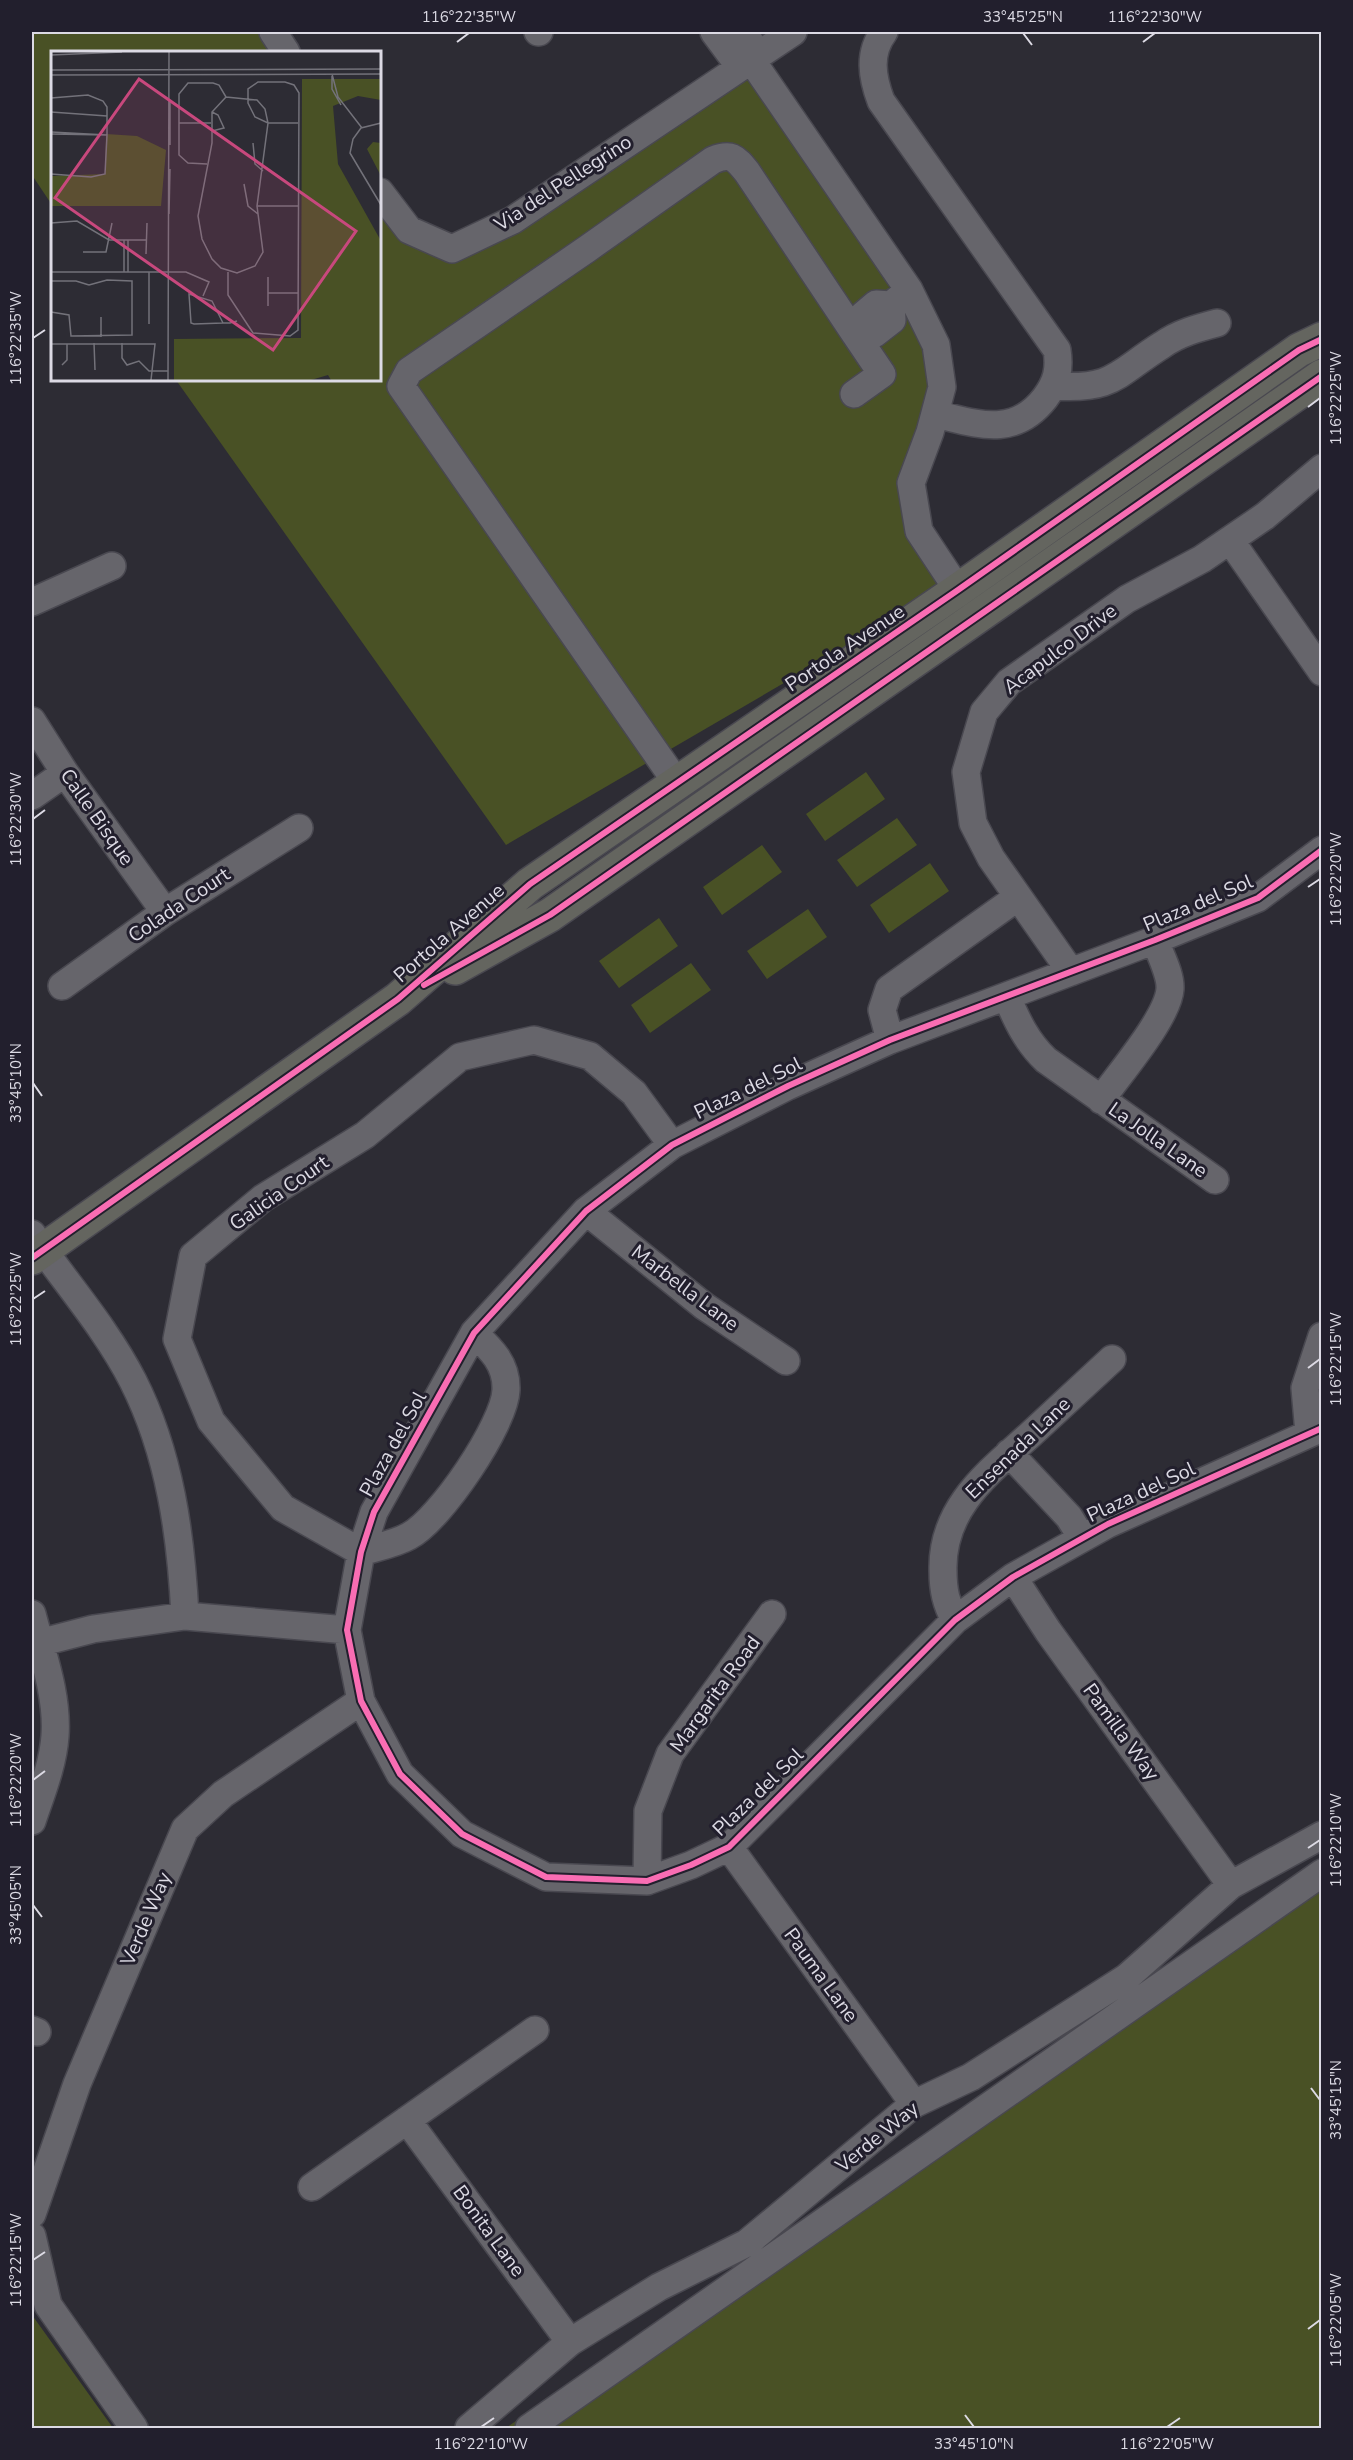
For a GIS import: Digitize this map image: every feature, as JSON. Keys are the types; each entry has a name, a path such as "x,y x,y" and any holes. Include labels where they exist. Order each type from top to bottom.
{"main road":[{"name":"Portola Avenue","path":"398,999 530,884 958,590 1290,357 1322,339"},
{"name":"Portola Avenue","path":"35,1247 398,999 550,915 1322,376"},
{"path":"842,711 856,685 958,608 960,599 958,590"}],"street":[{"path":"273,32 285,51"},
{"path":"714,32 734,59 752,61"},
{"path":"743,32 754,48 752,61 900,297 936,345 942,387 911,483 919,531 958,590"},
{"name":"Via del Pellegrino","path":"381,193 410,230 452,249 513,220 793,32"},
{"path":"884,32 876,42 872,63 875,85 881,100 1057,350 1060,366 1054,386 1034,412 1022,420 1008,425 988,425 935,414"},
{"path":"676,783 401,386 409,370 713,160 727,154 735,157 747,172 858,332 882,374 854,394"},
{"path":"858,332 863,315 876,304 900,297"},
{"path":"1054,386 1085,388 1104,383 1124,373 1162,344 1185,332 1217,323"},
{"name":"Acapulco Drive","path":"1071,972 991,858 973,823 966,772 984,712 1009,682 1042,658 1127,599 1202,559 1230,540 1265,516 1322,468"},
{"path":"1230,540 1322,672"},
{"path":"32,602 112,566"},
{"name":"Calle Bisque","path":"36,738 65,773 165,912"},
{"path":"32,796 65,773"},
{"name":"Colada Court","path":"62,986 165,912 299,828"},
{"name":"Plaza del Sol","path":"1315,1431 1108,1524 1013,1577 955,1620 729,1847 691,1865 647,1881 546,1877 462,1834 400,1774 362,1701 347,1630 361,1552 374,1512 474,1333 586,1211 672,1145 788,1086 890,1040 1155,940 1258,898 1322,850"},
{"path":"890,1040 882,1010 890,989 1018,897"},
{"name":"La Jolla Lane","path":"1101,1100 1156,1022 1168,999 1168,976 1155,940"},
{"name":"La Jolla Lane","path":"1007,997 1019,1027 1034,1049 1046,1060 1215,1180"},
{"name":"Galicia Court","path":"361,1552 284,1508 210,1421 177,1339 193,1256 263,1198 365,1135 460,1057 470,1054 534,1040 590,1056 634,1093 672,1145"},
{"name":"Marbella Lane","path":"586,1211 704,1306 786,1361"},
{"path":"35,1247 89,1313 133,1381 164,1458 181,1546 185,1616"},
{"path":"361,1552 410,1536 432,1515 447,1500 471,1467 495,1423 506,1390 499,1357 474,1333"},
{"path":"1315,1431 1305,1388 1322,1336"},
{"name":"Ensenada Lane","path":"955,1620 947,1606 943,1587 943,1562 948,1531 971,1490 1112,1359"},
{"path":"1009,1453 1069,1517 1082,1538"},
{"name":"Pamilla Way","path":"1013,1577 1048,1631 1231,1885"},
{"path":"32,1614 55,1701 55,1737 45,1781 32,1821"},
{"name":"Margarita Road","path":"647,1881 648,1811 670,1754 772,1614"},
{"path":"39,1643 93,1629 185,1616 347,1630"},
{"name":"Verde Way","path":"32,2214 77,2084 185,1829 223,1794 362,1701"},
{"name":"Verde Way","path":"469,2428 570,2342 659,2287 747,2243 914,2104 971,2077 1126,1978 1231,1885 1322,1835"},
{"name":"Pauma Lane","path":"729,1847 914,2104"},
{"path":"529,2428 1322,1873"},
{"path":"312,2187 535,2030"},
{"name":"Bonita Lane","path":"407,2120 570,2342"},
{"path":"32,2236 48,2305 134,2428"}],"green space":[{"path":"32,32 271,32 285,51 51,51 51,204 32,175"},
{"path":"754,48 909,290 942,387 911,483 954,584 506,845 177,381 381,381 381,188 452,249"},
{"path":"866,772 885,799 825,841 806,814"},
{"path":"897,818 917,845 857,887 837,860"},
{"path":"762,845 782,872 722,915 703,887"},
{"path":"930,863 949,891 889,933 870,905"},
{"path":"808,909 827,937 767,979 747,951"},
{"path":"659,918 678,946 619,988 599,961"},
{"path":"691,963 711,990 650,1033 631,1005"},
{"path":"1321,1859 1321,2428 506,2428"},
{"path":"32,2315 113,2428 32,2428"}],"cycle path":[{"path":"32,1258 398,999 530,884 958,590 1299,350 1322,339"},
{"path":"424,985 550,915 1322,376"},
{"path":"1322,850 1258,898 1155,940 890,1040 788,1086 672,1145 586,1211 474,1333 374,1512 361,1552 347,1630 361,1701 400,1774 462,1834 546,1877 647,1881 691,1865 729,1847 955,1620 1013,1577 1108,1524 1322,1428"}]}
